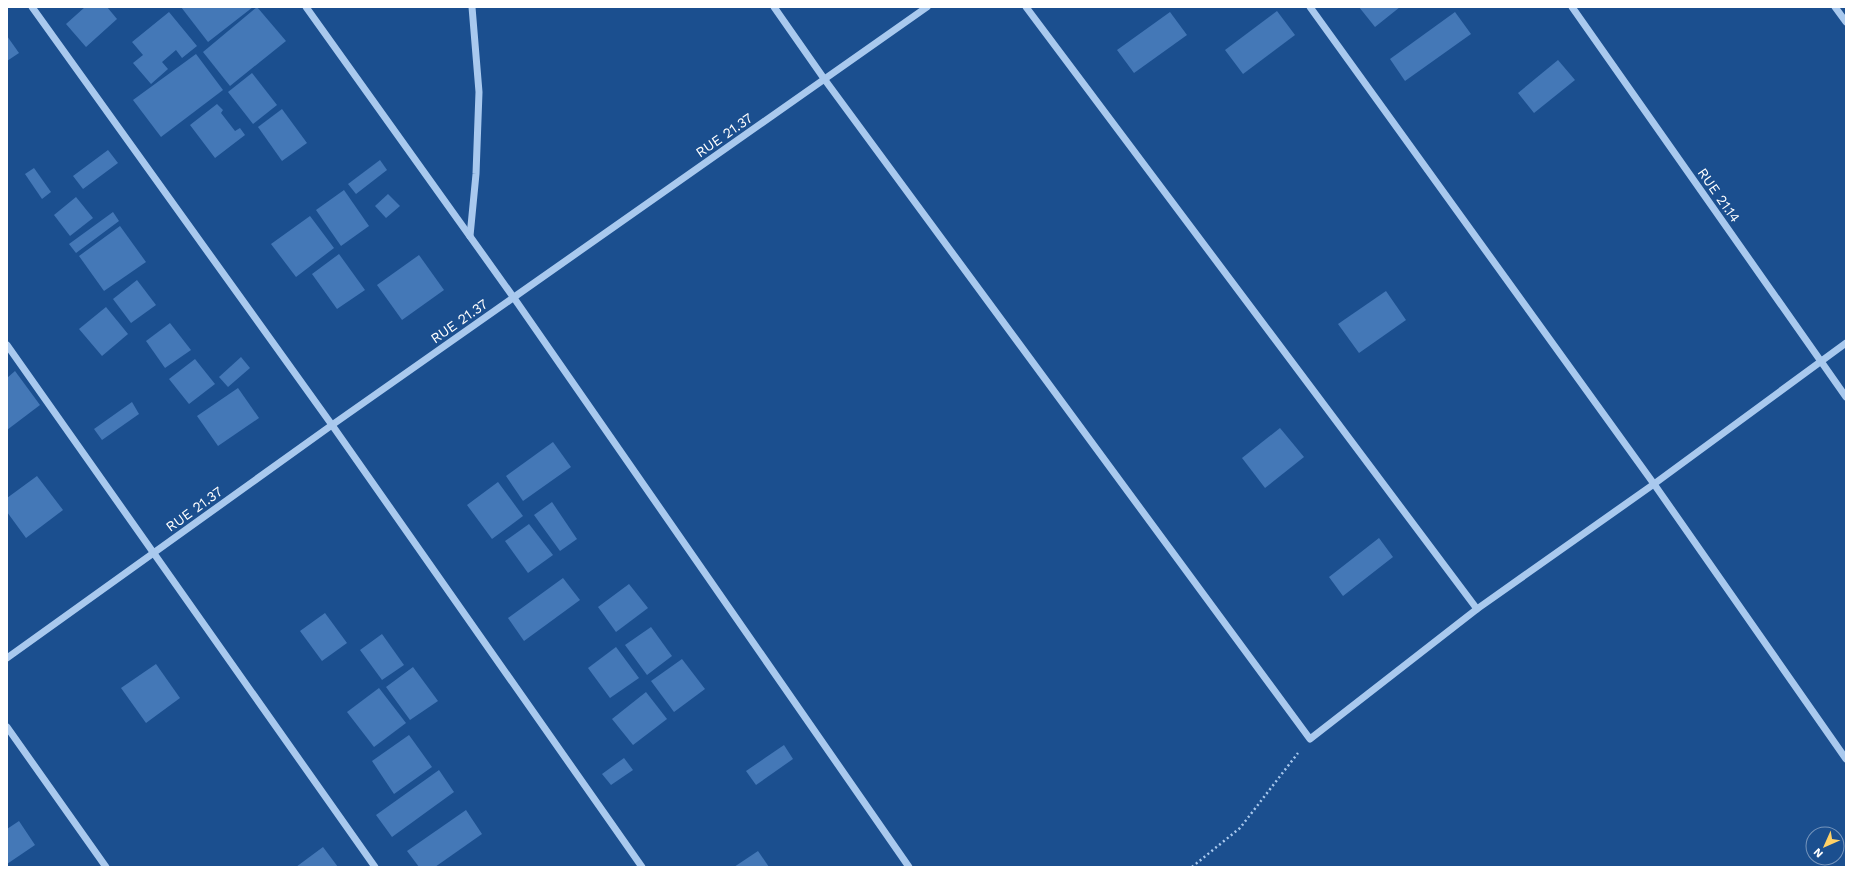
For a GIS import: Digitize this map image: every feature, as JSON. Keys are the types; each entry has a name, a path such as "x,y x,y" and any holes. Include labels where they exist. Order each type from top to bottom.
{"street":[{"path":"32,7 332,425 642,867"},
{"path":"306,7 514,298 909,867"},
{"path":"470,236 476,174 479,92 472,7"},
{"path":"774,7 825,80 1310,739 1477,609 1654,484 1846,343"},
{"name":"RUE 21.37","path":"7,658 332,425 927,7"},
{"path":"1026,7 1477,609"},
{"path":"1310,7 1654,484 1846,759"},
{"name":"RUE 21.14","path":"1572,7 1846,397"},
{"path":"1835,7 1846,22"},
{"path":"7,345 375,867"},
{"path":"7,727 106,867"}],"path":[{"path":"1192,867 1240,828 1310,739"}],"building":[{"path":"85,7 107,7 117,19 86,47 66,24"},
{"path":"181,7 253,7 208,42"},
{"path":"257,7 286,41 230,86 203,52"},
{"path":"1359,7 1400,7 1375,27"},
{"path":"1277,11 1295,35 1243,74 1225,50"},
{"path":"169,12 197,46 182,58 176,50 162,62 168,69 151,84 133,63 143,55 132,42"},
{"path":"1170,12 1187,35 1134,73 1117,50"},
{"path":"1455,12 1471,34 1405,81 1390,59"},
{"path":"7,36 19,53 7,61"},
{"path":"196,54 223,90 161,137 133,100"},
{"path":"1558,60 1575,80 1534,113 1518,93"},
{"path":"252,73 277,105 253,124 228,92"},
{"path":"217,104 223,110 221,113 235,131 240,128 245,135 215,158 190,125"},
{"path":"282,109 307,143 282,161 258,127"},
{"path":"108,150 118,163 83,189 73,176"},
{"path":"380,160 387,170 356,194 348,184"},
{"path":"34,168 51,192 42,199 25,174"},
{"path":"344,190 369,226 341,246 316,210"},
{"path":"388,194 400,206 386,218 375,206"},
{"path":"76,197 93,218 70,236 54,215"},
{"path":"113,212 119,221 76,253 69,244"},
{"path":"310,216 334,248 296,277 271,244"},
{"path":"120,226 146,262 104,291 79,256"},
{"path":"339,254 365,290 337,309 312,274"},
{"path":"419,255 444,290 402,320 377,285"},
{"path":"137,280 156,305 131,323 113,299"},
{"path":"1386,291 1406,320 1359,353 1338,324"},
{"path":"106,307 128,334 102,356 79,329"},
{"path":"170,323 191,350 165,368 146,341"},
{"path":"241,357 250,368 228,387 219,377"},
{"path":"195,359 215,384 189,404 169,379"},
{"path":"15,371 40,405 7,430 7,378"},
{"path":"238,388 259,418 218,446 197,416"},
{"path":"132,402 139,414 102,440 94,429"},
{"path":"1280,428 1304,457 1265,488 1242,458"},
{"path":"553,442 571,467 523,501 506,476"},
{"path":"37,476 63,510 26,538 7,512 7,498"},
{"path":"498,482 523,516 492,539 467,505"},
{"path":"552,502 577,539 560,551 534,515"},
{"path":"529,524 553,555 528,573 505,541"},
{"path":"1379,538 1393,557 1343,596 1329,577"},
{"path":"563,578 580,600 524,641 508,618"},
{"path":"629,584 648,608 616,632 598,607"},
{"path":"325,613 347,643 322,661 300,631"},
{"path":"651,627 672,656 647,675 625,645"},
{"path":"382,634 404,665 382,680 360,650"},
{"path":"616,647 639,678 610,698 588,668"},
{"path":"682,659 705,689 674,712 651,681"},
{"path":"156,664 180,698 146,723 121,688"},
{"path":"413,667 438,701 410,720 386,687"},
{"path":"379,688 406,723 374,747 347,712"},
{"path":"646,692 667,719 633,745 612,719"},
{"path":"409,735 432,767 394,794 372,761"},
{"path":"784,745 793,759 756,785 746,771"},
{"path":"624,758 633,770 611,785 602,774"},
{"path":"439,770 454,792 392,837 376,815"},
{"path":"466,810 482,834 435,867 419,867 407,851"},
{"path":"19,821 35,845 7,864 7,829"},
{"path":"323,847 338,867 296,867"},
{"path":"758,851 769,867 734,867"}]}
